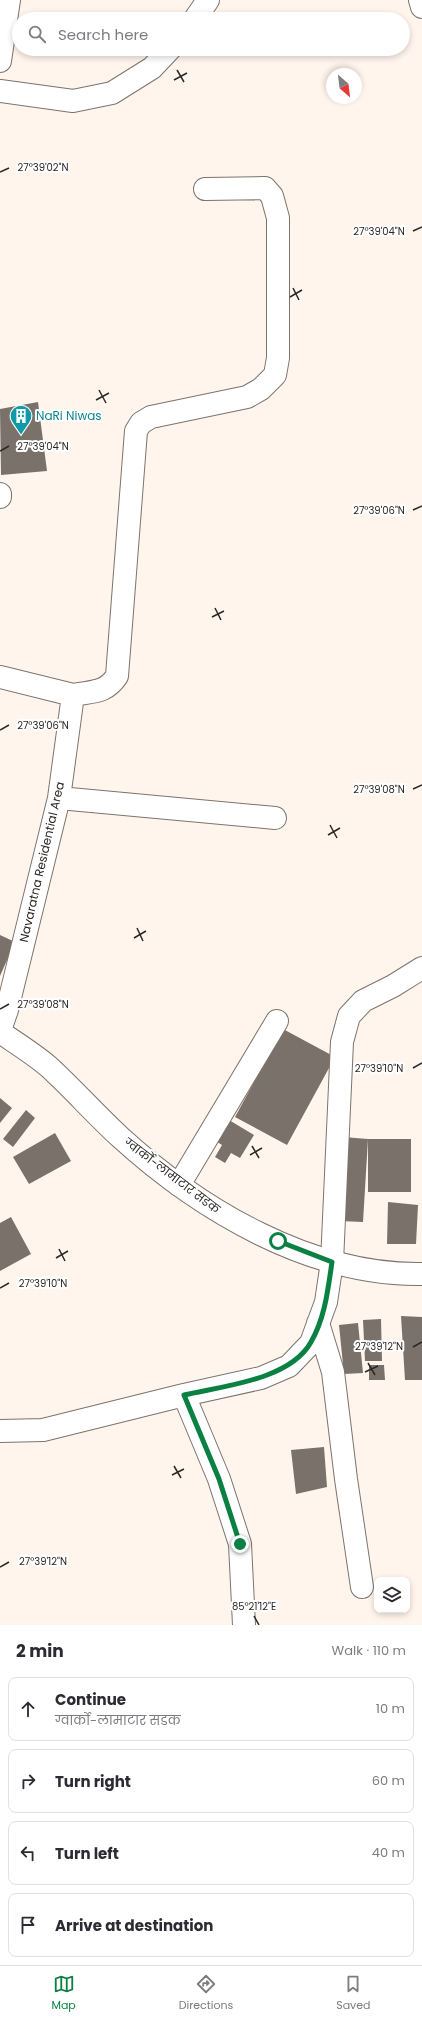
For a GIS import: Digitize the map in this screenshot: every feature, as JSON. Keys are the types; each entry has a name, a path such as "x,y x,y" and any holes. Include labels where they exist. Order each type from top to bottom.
{"street":[{"path":"0,61 9,0"},
{"path":"200,12 208,0"},
{"path":"420,0 422,7"},
{"path":"0,91 73,101 112,93 152,68 163,56"},
{"path":"0,677 72,695 100,690 110,686 116,676 136,430 141,422 151,417 246,397 261,389 275,375 278,358 278,218 272,196 265,188 205,189"},
{"name":"Navaratna Residential Area","path":"0,1031 8,1010 59,798 72,695"},
{"path":"59,798 275,818"},
{"path":"0,1431 43,1430 184,1395 261,1378 289,1366 311,1343 326,1302 332,1262 342,1042 349,1016 363,1001 393,986 422,968"},
{"path":"179,1184 277,1021"},
{"name":"ग्वार्को-लामाटार सडक","path":"0,1031 48,1066 120,1138 199,1200 236,1222 278,1241 332,1262 398,1274 422,1274"},
{"path":"318,1323 333,1372 362,1587"},
{"path":"184,1395 219,1479 240,1544 244,1625"}],"building":[{"name":"NaRi Niwas","path":"38,402 47,471 1,475 0,409"},
{"path":"0,935 15,942 0,976"},
{"path":"283,1029 335,1057 287,1145 235,1117"},
{"path":"0,1098 12,1108 0,1123"},
{"path":"26,1110 35,1118 13,1147 3,1139"},
{"path":"224,1117 254,1135 240,1158 231,1153 225,1163 215,1157 222,1145 211,1138"},
{"path":"55,1133 71,1161 29,1184 13,1157"},
{"path":"343,1137 368,1139 363,1222 339,1221"},
{"path":"368,1139 411,1139 411,1192 368,1192"},
{"path":"388,1202 418,1205 416,1244 387,1244"},
{"path":"11,1217 31,1254 0,1271 0,1223"},
{"path":"401,1316 422,1317 422,1380 405,1380"},
{"path":"381,1319 382,1361 365,1361 363,1320"},
{"path":"358,1323 363,1373 344,1374 339,1325"},
{"path":"369,1365 384,1365 385,1380 369,1380"},
{"path":"324,1447 327,1487 296,1494 291,1450"}],"place":[{"name":"NaRi Niwas","path":"21,436"}],"route":[{"path":"240,1544 219,1479 184,1395 261,1378 289,1366 311,1343 326,1302 332,1262 278,1241"}]}
